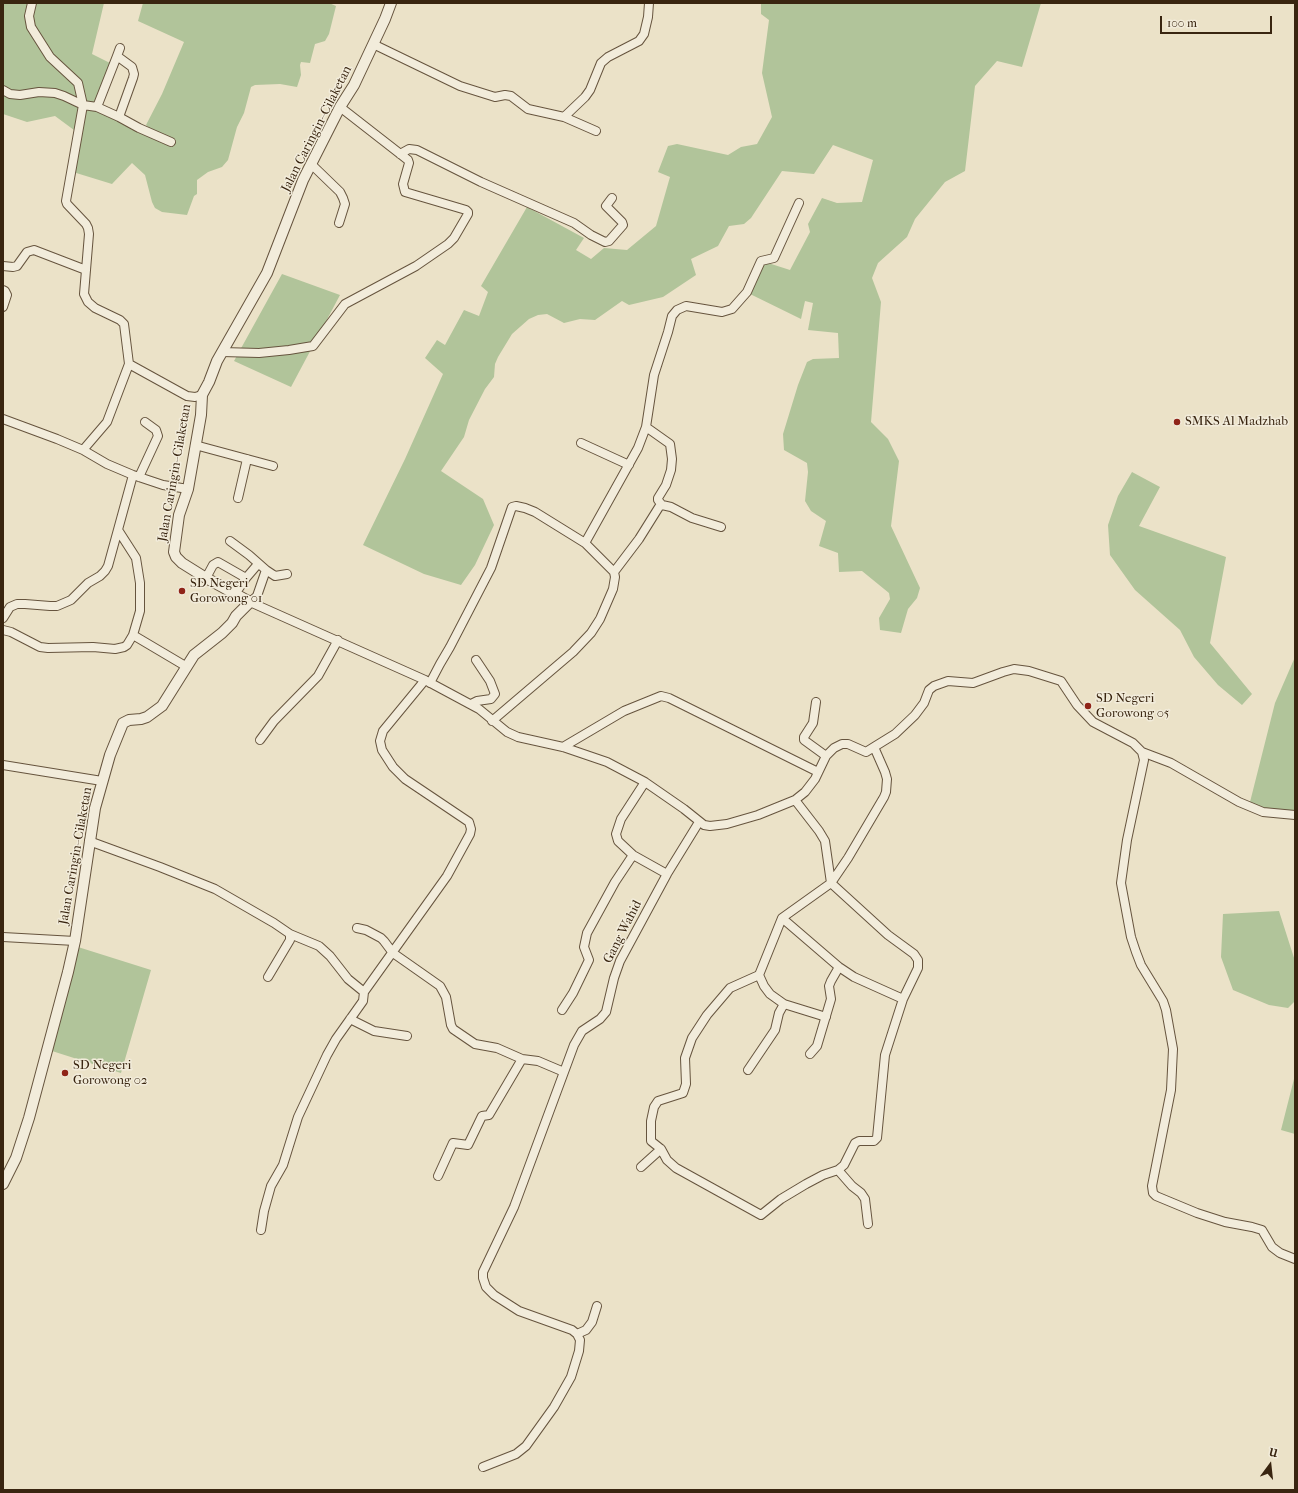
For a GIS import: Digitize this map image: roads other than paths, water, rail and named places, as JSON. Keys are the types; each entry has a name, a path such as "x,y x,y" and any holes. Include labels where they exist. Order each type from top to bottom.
{"street":[{"path":"32,3 29,16 31,27 50,57 78,83 83,105 66,201 88,228 89,234 84,294 88,302 95,308 120,320 124,324 129,364 107,422 83,450"},
{"name":"Jalan Caringin–Cilaketan","path":"3,1184 16,1158 29,1118 68,972 75,941 89,841 102,781 110,755 123,723 129,720 147,717 162,706 194,656 222,633 250,602 182,563 176,558 174,552 179,515 188,489 196,445 201,415 202,395 222,352 267,273 303,180 340,107 354,85 385,19 390,3"},
{"path":"564,117 585,97 590,90 602,63 608,57 640,41 644,34 648,17 649,3"},
{"path":"373,44 460,86 495,97 505,95 510,96 528,109 564,117 596,131"},
{"path":"97,107 120,48"},
{"path":"117,56 132,67 134,74 119,117"},
{"path":"3,90 10,94 20,95 39,92 55,94 83,105 97,107 171,142"},
{"path":"222,352 259,353 313,346 345,304 416,266 454,238 468,214 468,212 405,192 403,184 409,163 408,160 340,107"},
{"path":"400,154 409,149 417,150 481,182 574,223 591,235 605,242 609,241 623,225 622,222 606,206 612,198"},
{"path":"311,164 340,192 344,198 345,204 339,223"},
{"path":"585,543 638,448 646,427 654,375 672,316 677,310 686,306 722,312 732,309 747,292 761,261 774,258 799,203"},
{"path":"3,266 17,266 27,252 34,250 86,270"},
{"path":"3,290 7,295 3,306"},
{"path":"129,364 187,396 195,397 202,395"},
{"path":"3,419 83,450 107,464 136,476 163,485 188,489"},
{"path":"3,618 10,607 17,604 57,606 71,600 88,583 105,572 136,476 158,436 156,430 145,422"},
{"path":"646,427 670,444 672,459 671,470 666,486 658,500 662,505 671,507 692,518 721,527"},
{"path":"581,443 629,465"},
{"path":"196,445 273,466"},
{"path":"238,498 247,459"},
{"path":"614,572 639,538 659,507 662,505"},
{"path":"262,1230 264,1211 271,1186 283,1165 298,1117 327,1055 363,1001 364,992 447,876 470,834 470,822 405,779 393,767 382,750 380,741 383,731 428,681 450,647 490,568 512,507 516,506 535,512 585,543 614,572 615,577 613,589 600,619 590,633 560,664 492,721"},
{"path":"3,630 12,632 40,647 48,648 93,647 115,649 127,645 133,635 140,611 140,583 136,558 118,530"},
{"path":"230,541 249,555 258,564 276,576 287,574"},
{"path":"206,578 213,565 218,562 246,578"},
{"path":"235,594 258,564"},
{"path":"266,570 257,596 250,602 428,681 471,704 507,732 518,737 564,747 607,762 645,782 684,808 700,822 710,826 726,824 758,815 795,800 805,792 815,779 826,756 834,748 842,744 848,744 866,752 895,734 915,715 924,703 929,690 934,686 948,681 973,683 1014,669 1029,671 1061,682 1067,688 1077,705 1093,722 1133,743 1142,752 1171,763 1239,802 1263,812 1295,815"},
{"path":"133,635 187,667"},
{"path":"260,740 274,721 318,676 338,640"},
{"path":"471,704 477,701 491,699 495,694 490,681 476,660"},
{"path":"564,747 624,711 661,696 670,698 818,772"},
{"path":"816,702 812,723 804,737 804,740 826,756"},
{"path":"795,800 825,841 831,883 888,935 914,954 918,960 918,968 903,999 885,1055 877,1138 874,1141 859,1141 855,1143 844,1165 838,1170 822,1175 806,1184 781,1199 761,1215 676,1168 667,1160 661,1149 651,1141 651,1121 654,1108 658,1101 683,1093 686,1084 685,1058 692,1038 707,1015 730,988 759,975 782,918 831,883 848,858 886,792 887,779 874,747"},
{"path":"1142,752 1144,760 1127,840 1121,883 1131,937 1141,965 1163,1001 1171,1032 1173,1049 1171,1090 1152,1186 1153,1193 1156,1196 1197,1213 1224,1222 1262,1230 1272,1247 1280,1253 1295,1259"},
{"path":"3,765 102,781"},
{"path":"645,782 621,818 616,834 618,841 633,855 667,874"},
{"name":"Gang Wahid","path":"577,1334 572,1330 519,1311 494,1295 486,1287 483,1272 514,1207 564,1072 582,1030 600,1019 606,1012 614,978 620,961 667,874 700,822"},
{"path":"89,841 214,889 274,923 290,934 319,946 330,956 348,979 364,992"},
{"path":"562,1010 589,960 584,947 587,933 614,882 633,855"},
{"path":"782,918 839,967 854,977 903,999"},
{"path":"357,928 375,934 384,941 393,953 440,986 446,997 453,1029 475,1044 497,1048 522,1059 538,1061 564,1072"},
{"path":"268,977 290,940 290,934"},
{"path":"3,937 75,941"},
{"path":"810,1054 817,1046 831,999 829,986 830,981 839,967"},
{"path":"759,975 770,994 784,1004 826,1017"},
{"path":"748,1070 775,1030 779,1013 784,1004"},
{"path":"350,1019 374,1031 407,1036"},
{"path":"438,1176 453,1143 468,1144 482,1116 489,1116 522,1059"},
{"path":"641,1167 661,1149"},
{"path":"838,1170 852,1186 861,1193 865,1200 868,1224"},
{"path":"483,1468 516,1454 526,1446 554,1407 571,1378 579,1351 580,1340 577,1334 586,1330 592,1322 597,1306"}],"place":[{"name":"SMKS Al Madzhab","path":"1177,422"},
{"name":"SD Negeri Gorowong 01","path":"182,591"},
{"name":"SD Negeri Gorowong 05","path":"1088,706"},
{"name":"SD Negeri Gorowong 02","path":"65,1073"}]}
